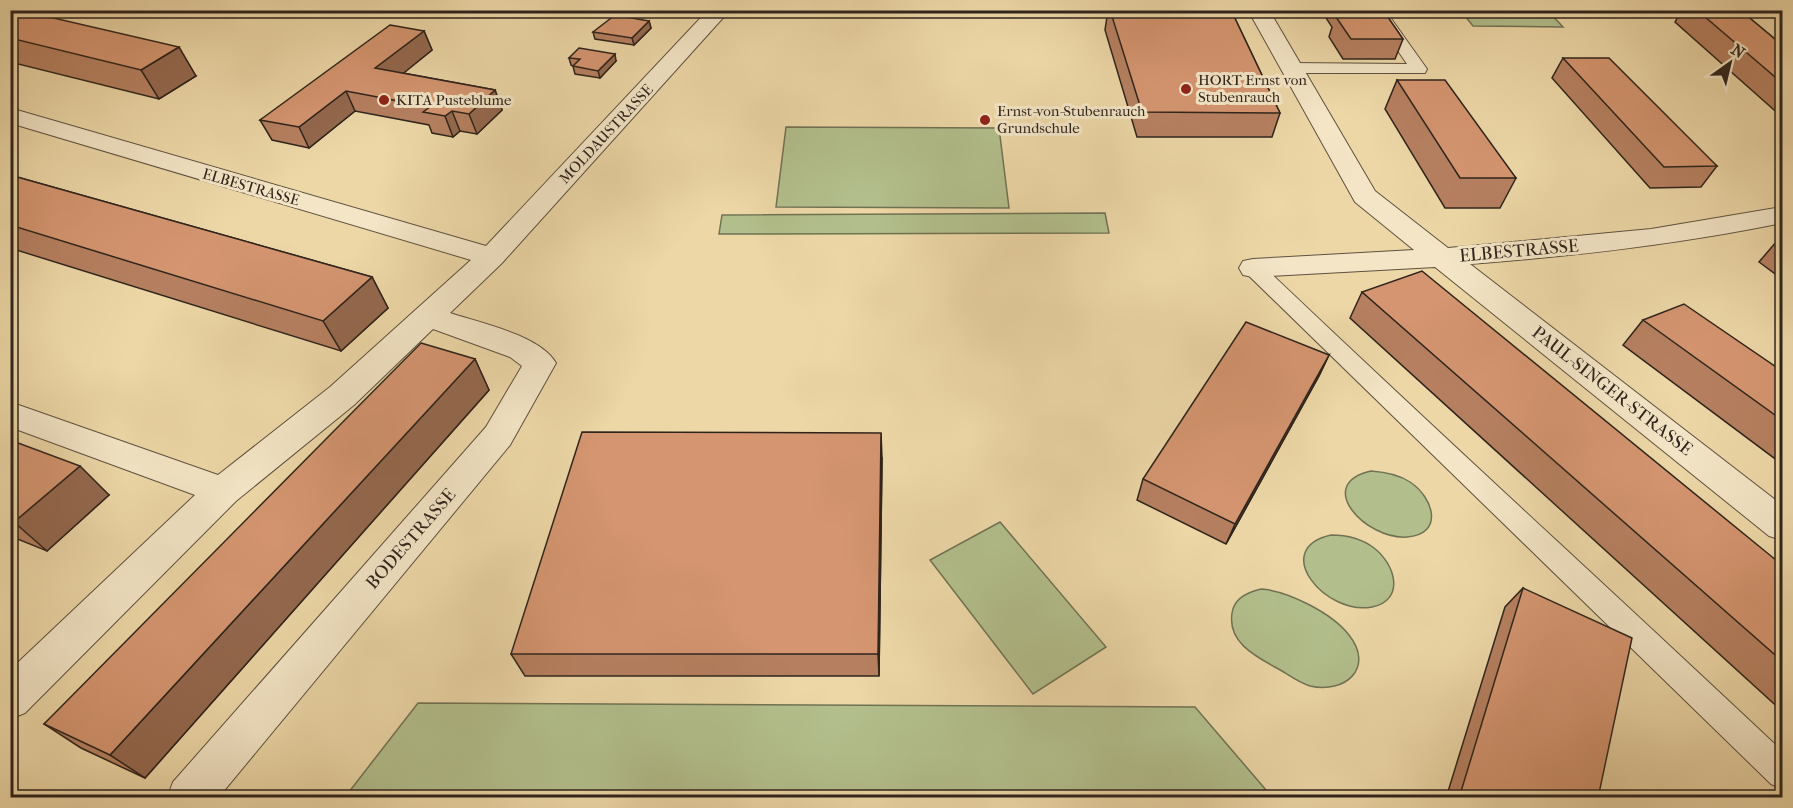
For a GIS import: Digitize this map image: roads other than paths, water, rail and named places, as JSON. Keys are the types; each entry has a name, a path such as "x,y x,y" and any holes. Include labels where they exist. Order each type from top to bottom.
{"street":[{"name":"MOLDAUSTRASSE","path":"492,257 720,10"},
{"name":"PAUL-SINGER-STRASSE","path":"1258,10 1364,196 1782,525"},
{"name":"ELBESTRASSE","path":"10,114 492,257"},
{"name":"ELBESTRASSE","path":"1253,268 1470,257 1726,227 1782,215"},
{"path":"10,699 223,491 342,396 492,257"},
{"name":"BODESTRASSE","path":"189,798 498,436 540,363 521,349 429,317"},
{"path":"10,414 223,491"}],"lane":[{"path":"1289,68 1419,69 1377,10"},
{"path":"1253,268 1374,386 1782,773"}],"place":[{"name":"HORT Ernst von Stubenrauch","path":"1186,89"},
{"name":"KITA Pusteblume","path":"384,100"},
{"name":"Ernst-von-Stubenrauch Grundschule","path":"985,120"}]}
